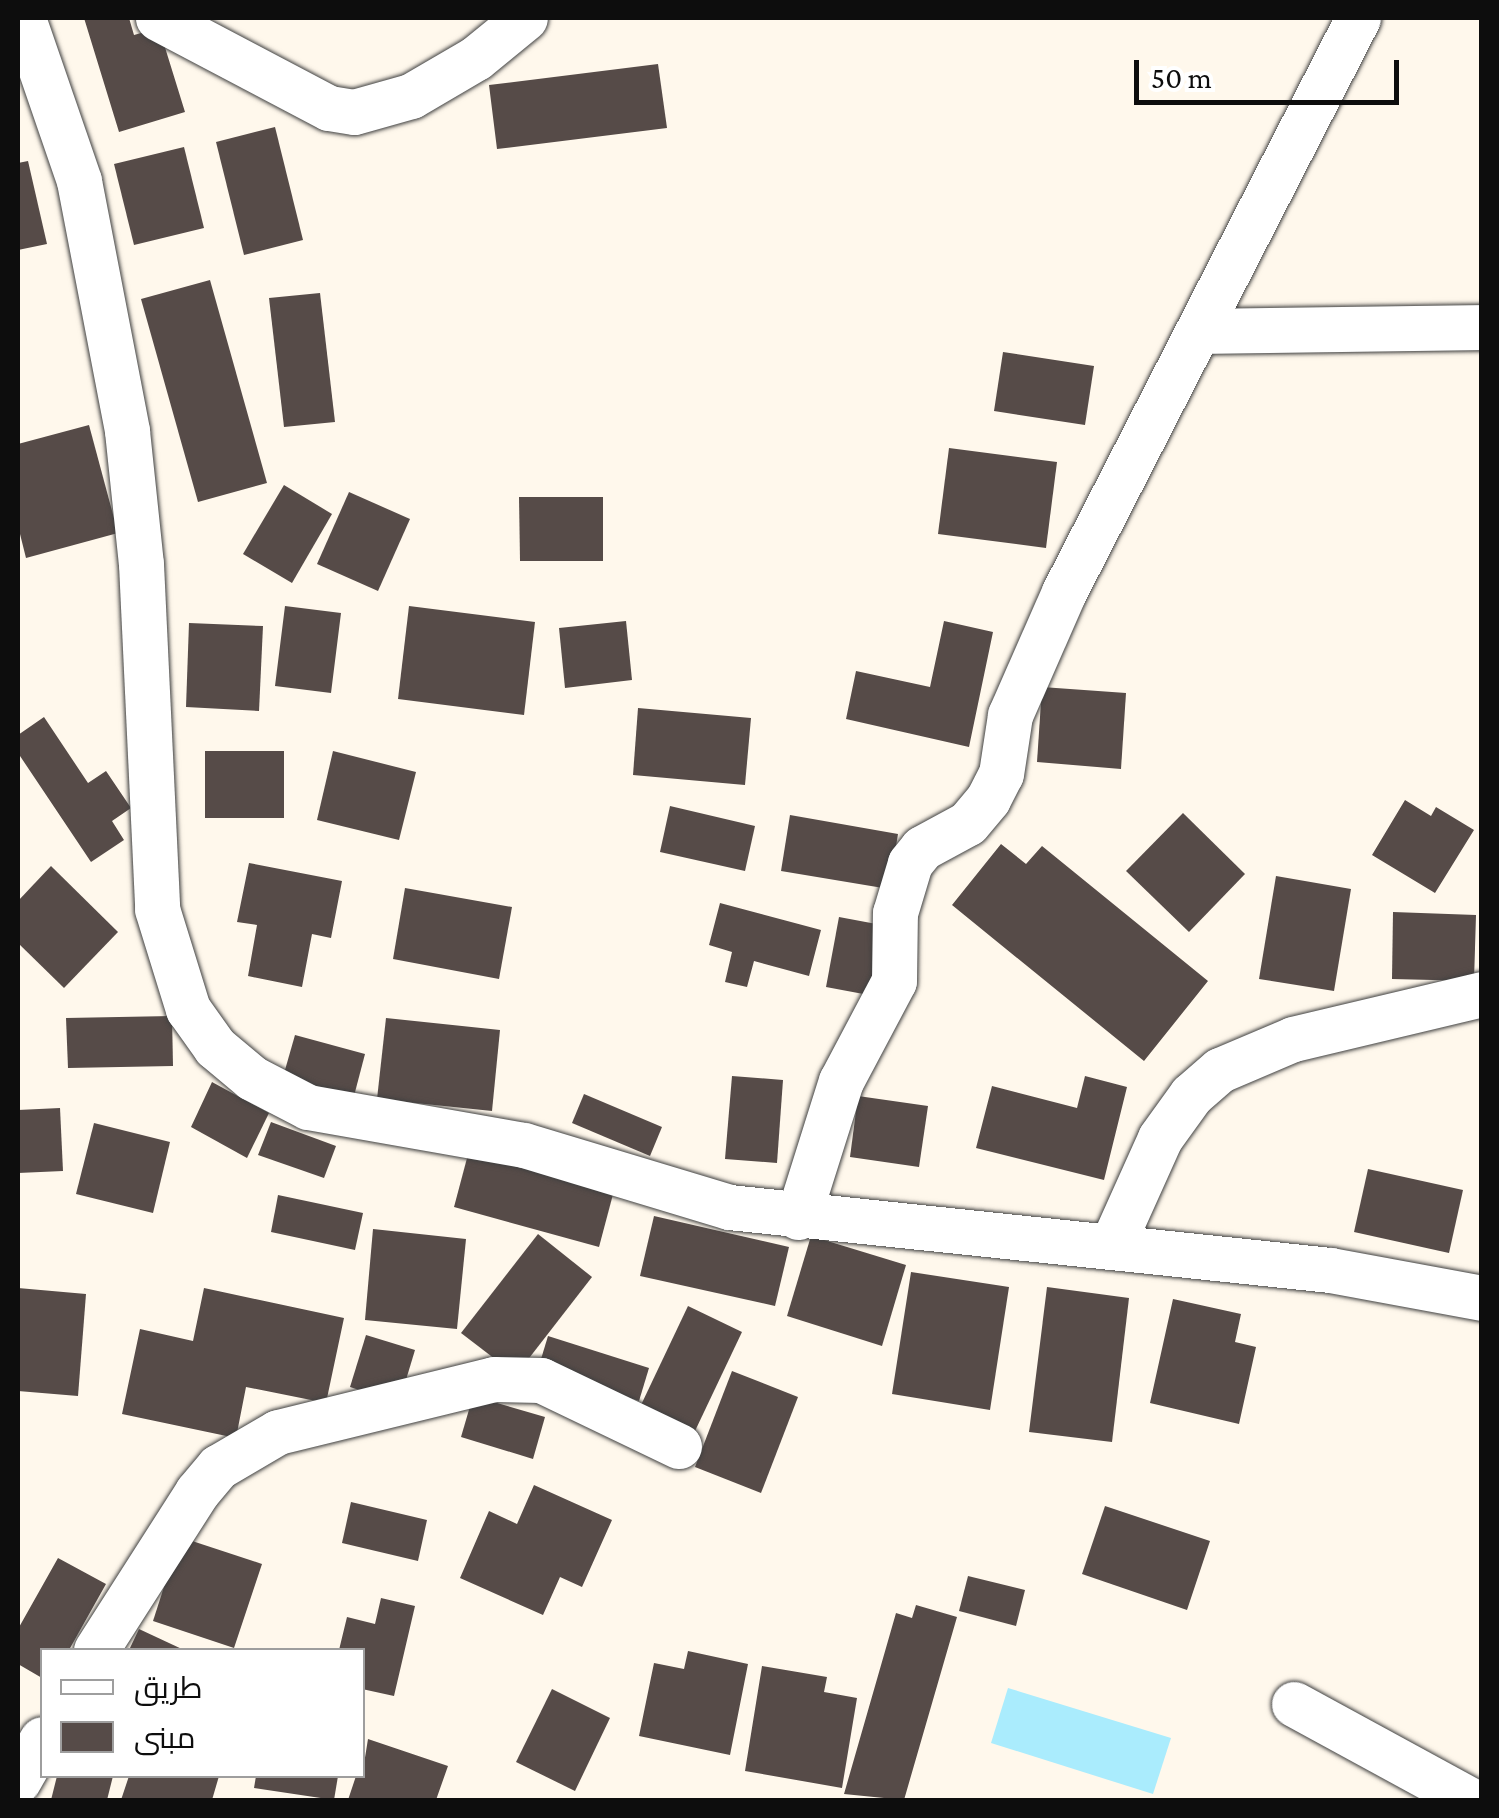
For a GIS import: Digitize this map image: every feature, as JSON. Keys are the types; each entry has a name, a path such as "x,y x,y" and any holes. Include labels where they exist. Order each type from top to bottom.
{"street":[{"path":"23,18 79,180 127,431 142,564 150,855 168,960 188,1009 215,1047 252,1078 308,1108 524,1145 730,1208 1330,1270 1482,1298"},
{"path":"158,18 329,108 354,112 411,96 476,58 525,18"},
{"path":"798,1217 842,1081 894,981 895,913 910,863 922,848 968,823 988,799 1000,774 1010,715 1064,592 1358,18"},
{"path":"1201,331 1482,327"},
{"path":"1112,1245 1160,1138 1220,1070 1294,1039 1482,994"},
{"path":"97,1648 196,1492 218,1466 278,1432 494,1379 540,1380 679,1446"},
{"path":"1294,1704 1470,1800"},
{"path":"18,1711 40,1724"},
{"path":"18,1781 40,1742"}],"water":[{"path":"1008,1688 1171,1738 1153,1794 991,1743"}],"building":[{"path":"84,18 129,18 134,35 159,28 185,112 119,132"},
{"path":"658,64 667,128 497,149 489,85"},
{"path":"275,127 303,240 244,255 216,142"},
{"path":"184,147 204,228 134,245 114,164"},
{"path":"28,161 47,244 18,250 18,163"},
{"path":"210,280 267,483 198,502 141,299"},
{"path":"320,293 335,422 284,427 269,298"},
{"path":"1003,352 1094,366 1085,425 994,411"},
{"path":"89,425 118,533 26,558 18,526 18,444"},
{"path":"949,448 1057,462 1046,548 938,534"},
{"path":"284,485 332,514 292,583 243,554"},
{"path":"349,492 410,519 378,591 317,564"},
{"path":"519,497 603,497 603,561 520,561"},
{"path":"285,606 341,613 331,693 275,686"},
{"path":"409,606 535,622 524,715 398,699"},
{"path":"626,621 632,680 565,688 559,628"},
{"path":"944,621 993,632 969,747 846,719 856,671 930,687"},
{"path":"189,623 263,626 259,711 186,707"},
{"path":"1042,687 1126,693 1121,769 1037,762"},
{"path":"638,708 751,718 745,785 633,775"},
{"path":"44,717 88,783 106,771 131,808 112,821 124,840 91,862 18,753 18,735"},
{"path":"205,751 284,751 284,818 205,818"},
{"path":"333,751 416,772 399,840 317,820"},
{"path":"1405,800 1431,816 1436,807 1474,830 1435,893 1372,855"},
{"path":"670,806 755,826 745,871 660,852"},
{"path":"1183,813 1245,874 1189,932 1126,871"},
{"path":"790,815 898,834 889,889 781,871"},
{"path":"1001,844 1026,864 1042,846 1208,981 1144,1061 952,905"},
{"path":"249,863 342,881 331,938 312,934 302,987 248,976 257,925 237,922"},
{"path":"51,866 118,932 64,988 18,943 18,901"},
{"path":"1276,876 1351,889 1334,991 1259,979"},
{"path":"405,888 512,907 499,979 393,959"},
{"path":"720,903 821,930 809,976 754,961 747,987 725,982 732,952 709,945"},
{"path":"1393,912 1476,915 1474,981 1392,979"},
{"path":"839,917 887,926 874,996 826,987"},
{"path":"172,1016 173,1066 68,1068 66,1018"},
{"path":"386,1018 500,1030 492,1111 377,1099"},
{"path":"295,1035 365,1054 354,1096 283,1077"},
{"path":"732,1076 783,1080 777,1163 725,1159"},
{"path":"1085,1076 1127,1087 1104,1180 976,1148 992,1086 1077,1108"},
{"path":"212,1082 269,1113 247,1158 191,1127"},
{"path":"584,1094 662,1127 650,1156 572,1123"},
{"path":"858,1096 928,1106 919,1167 850,1157"},
{"path":"60,1108 63,1171 18,1173 18,1110"},
{"path":"271,1122 336,1146 324,1178 258,1155"},
{"path":"94,1123 170,1142 153,1213 76,1194"},
{"path":"471,1143 616,1183 599,1247 454,1207"},
{"path":"1368,1169 1463,1190 1449,1253 1354,1232"},
{"path":"278,1195 363,1213 355,1250 271,1232"},
{"path":"654,1216 789,1247 775,1306 640,1276"},
{"path":"373,1229 466,1239 457,1329 365,1320"},
{"path":"538,1234 592,1277 516,1375 461,1333"},
{"path":"811,1236 906,1265 882,1346 787,1316"},
{"path":"911,1272 1009,1287 990,1410 892,1394"},
{"path":"1047,1287 1129,1298 1112,1442 1029,1432"},
{"path":"18,1288 86,1294 78,1396 18,1391"},
{"path":"204,1288 344,1318 326,1403 246,1387 236,1438 122,1414 140,1329 193,1341"},
{"path":"1173,1299 1241,1314 1235,1342 1256,1347 1239,1424 1150,1403"},
{"path":"688,1306 742,1332 695,1431 641,1405"},
{"path":"366,1335 415,1350 399,1403 350,1387"},
{"path":"548,1336 649,1368 639,1401 538,1369"},
{"path":"732,1371 798,1397 761,1493 695,1467"},
{"path":"473,1396 545,1417 533,1459 461,1437"},
{"path":"534,1485 612,1520 582,1587 560,1577 543,1615 460,1578 489,1511 517,1524"},
{"path":"351,1502 427,1520 418,1561 342,1543"},
{"path":"1105,1506 1210,1541 1187,1610 1082,1574"},
{"path":"180,1537 262,1564 234,1648 153,1621"},
{"path":"58,1558 106,1584 70,1648 40,1648 40,1677 18,1664 18,1629"},
{"path":"968,1576 1025,1590 1016,1626 959,1611"},
{"path":"381,1598 415,1606 394,1696 365,1690 365,1648 339,1648 347,1617 375,1624"},
{"path":"916,1605 957,1617 904,1800 844,1794 896,1613 912,1618"},
{"path":"139,1629 180,1648 130,1648"},
{"path":"688,1651 748,1664 730,1755 639,1736 654,1663 684,1669"},
{"path":"762,1666 827,1677 824,1692 857,1698 842,1788 745,1771"},
{"path":"552,1689 610,1718 575,1791 516,1762"},
{"path":"368,1739 448,1766 436,1800 348,1800 355,1778 365,1778"},
{"path":"56,1778 112,1778 107,1800 51,1800"},
{"path":"128,1778 218,1778 212,1800 121,1800"},
{"path":"256,1778 338,1778 334,1800 254,1788"}]}
